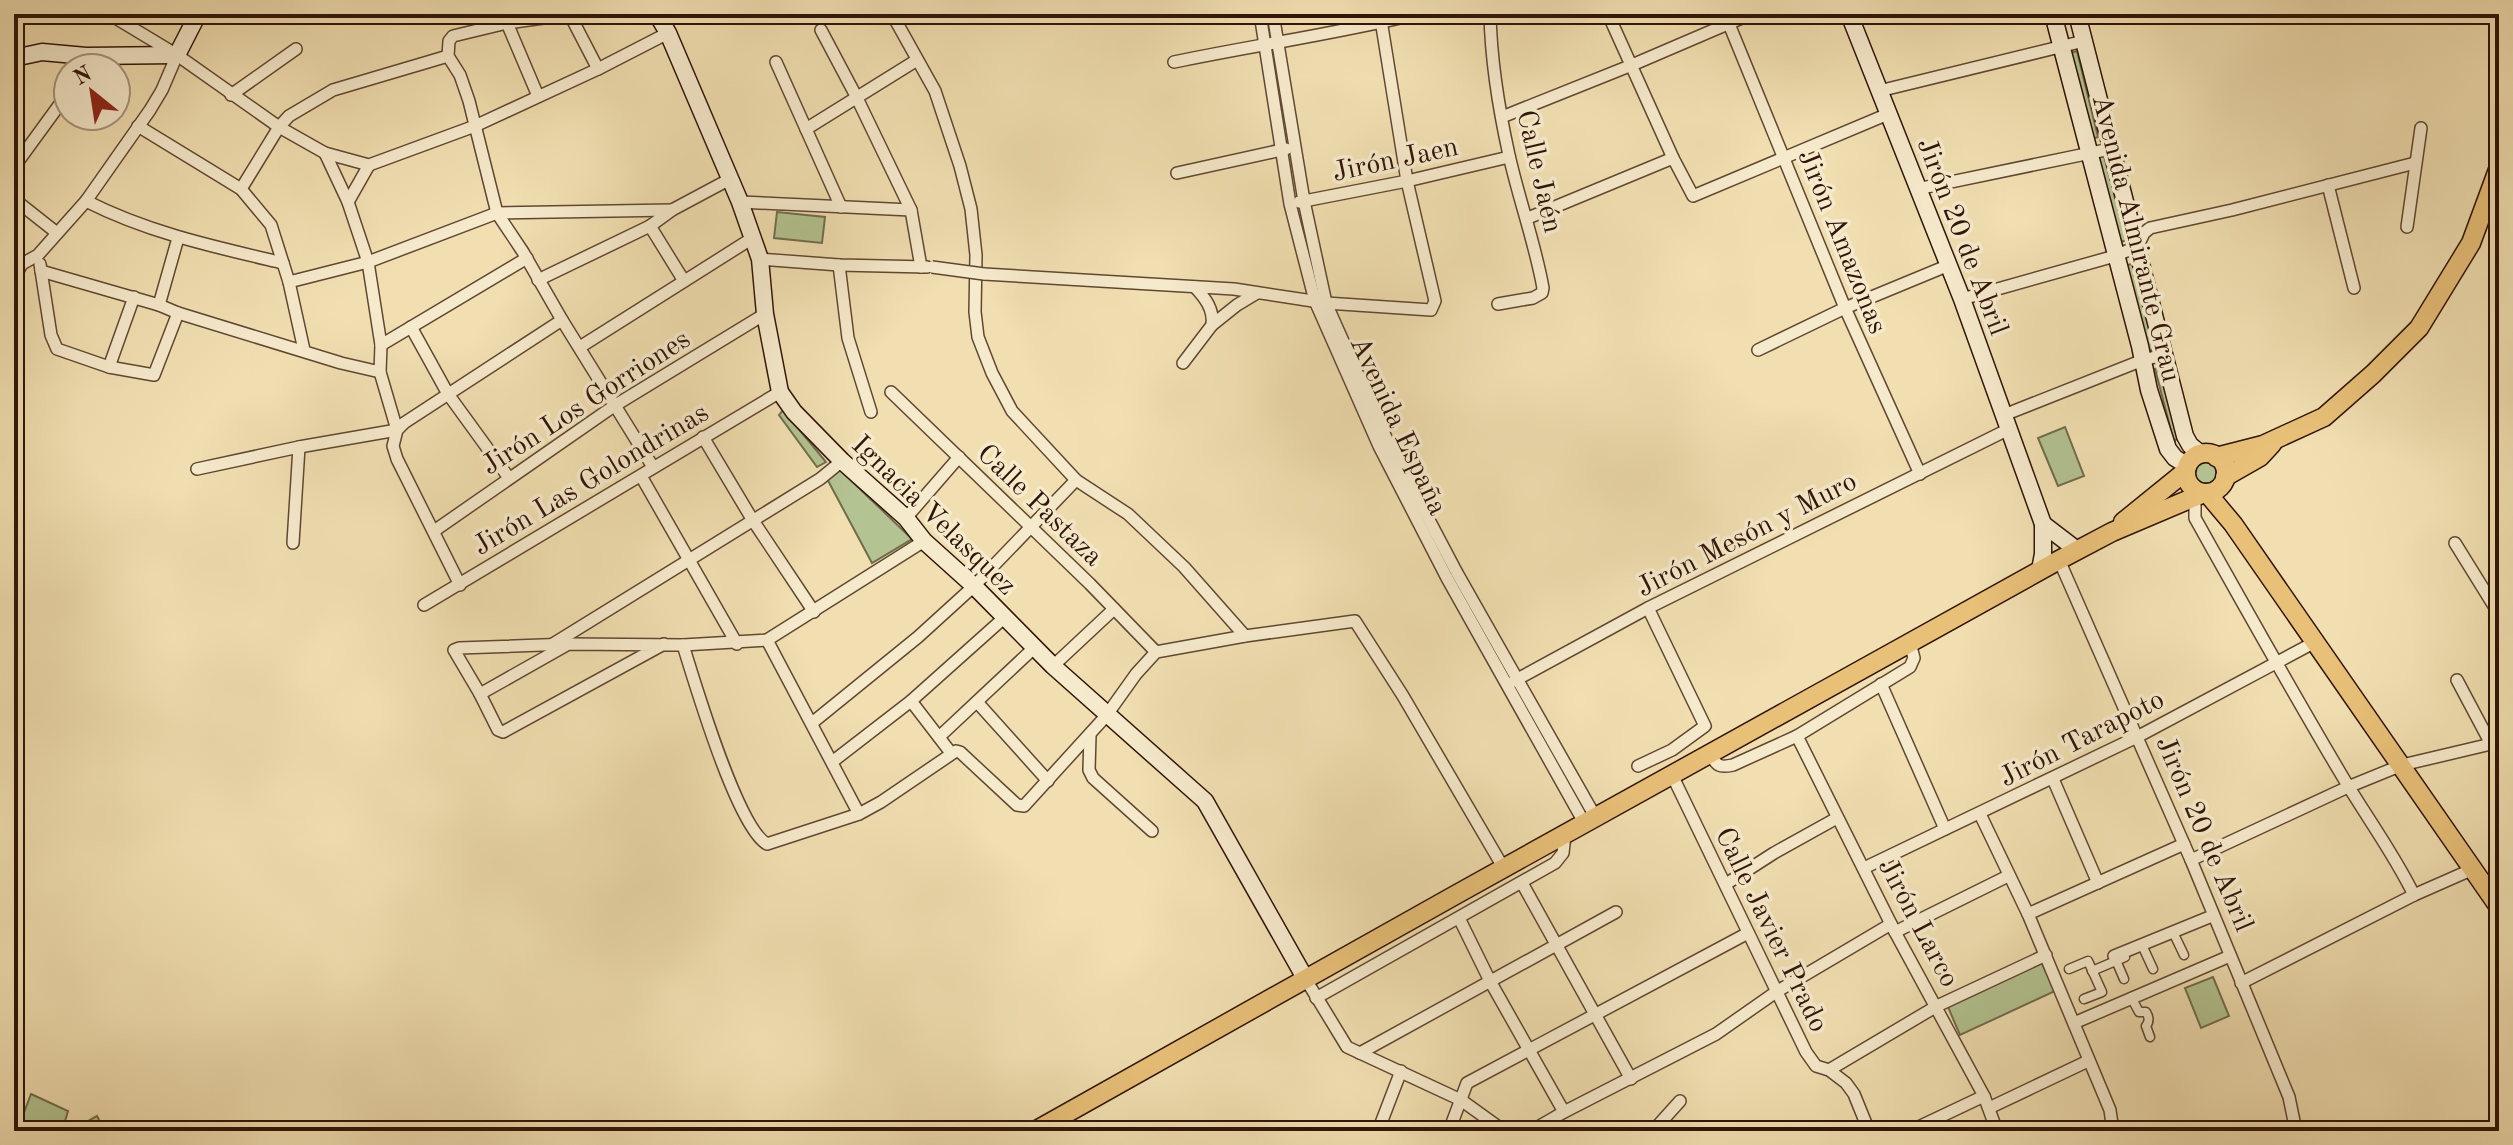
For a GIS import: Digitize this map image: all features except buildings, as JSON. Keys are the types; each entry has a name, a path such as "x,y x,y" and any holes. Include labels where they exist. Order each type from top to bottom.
{"main road":[{"path":"132,58 177,55 198,14"},
{"name":"Ignacia Velasquez","path":"657,14 740,202 760,259 765,314 780,392 794,412 842,461 906,518 924,541 974,586 1053,666 1205,801 1305,978"},
{"name":"Jirón 20 de Abril","path":"1849,14 1962,299 2043,524"},
{"name":"Avenida Almirante Grau","path":"2053,14 2149,390 2168,449 2175,458 2198,462"},
{"name":"Avenida Almirante Grau","path":"2077,14 2163,355 2185,436 2198,462"},
{"path":"14,58 42,52 52,54"},
{"path":"2112,532 2198,462 2263,445 2324,417 2373,374 2419,328 2471,243 2499,167"},
{"path":"1035,1131 1503,867 2040,570 2112,532 2211,489 2260,457 2278,439"},
{"path":"2198,462 2225,469 2211,489"},
{"path":"2198,462 2188,483 2192,488 2211,489"},
{"path":"2211,489 2499,907"},
{"path":"2043,524 2077,550"},
{"path":"2040,570 2043,524"}],"street":[{"path":"109,14 177,55 279,127 325,153 369,165 475,126 668,33"},
{"path":"598,69 571,14 507,23 453,36 449,41 448,56 460,75 497,213 653,467"},
{"path":"892,14 935,91 971,209 976,255 978,337 1012,411 1076,480 1128,514 1184,567 1245,636"},
{"name":"Avenida España","path":"1260,14 1290,204 1320,302 1379,446 1447,578 1512,682 1590,821"},
{"name":"Avenida España","path":"1273,14 1320,302"},
{"path":"1174,62 1380,18 1417,14"},
{"name":"Calle Jaén","path":"1490,14 1491,46 1509,157 1528,218 1542,280 1542,293 1533,298 1498,304"},
{"path":"1608,14 1693,196 1888,114"},
{"path":"1502,117 1751,14"},
{"path":"760,259 927,267 984,274 1195,287 1259,292 1320,302 1431,310 1435,301 1407,181 1380,18"},
{"path":"507,23 538,96"},
{"name":"Jirón Amazonas","path":"1729,24 1845,308 1920,474"},
{"path":"821,30 911,210 927,267"},
{"path":"1879,91 2084,41"},
{"path":"231,95 296,49"},
{"path":"14,278 18,266 38,255 86,201 162,90 177,55"},
{"path":"241,189 289,116 333,90 448,56"},
{"path":"806,129 917,60"},
{"path":"776,62 841,207"},
{"path":"14,167 52,115"},
{"path":"138,126 241,189 271,225 289,282 304,350"},
{"path":"2407,227 2421,128"},
{"path":"1177,173 1281,149 1296,149"},
{"path":"1917,189 2110,149"},
{"path":"325,153 348,202 368,262 381,345 380,372 397,430 393,446 397,459 460,585"},
{"name":"Jirón Jaen","path":"1290,204 1509,157"},
{"path":"1528,218 1673,158"},
{"path":"1962,299 2115,256 2136,247 2150,228 2415,163"},
{"path":"348,202 369,165"},
{"path":"538,280 650,226 672,210 730,179"},
{"path":"2328,185 2354,288"},
{"path":"14,199 57,233"},
{"path":"86,201 178,238 283,263"},
{"path":"740,202 911,210"},
{"path":"289,282 368,262 497,213 672,210"},
{"path":"650,226 684,281"},
{"path":"159,305 178,238"},
{"path":"580,347 751,239"},
{"path":"38,255 53,343 57,349 109,367 154,375 178,313"},
{"path":"381,345 527,258"},
{"path":"839,265 848,338 871,412"},
{"path":"1758,350 1845,308 1949,265"},
{"path":"41,271 134,297 341,363 380,372"},
{"path":"1183,363 1205,337 1213,319 1208,304 1195,287"},
{"path":"1212,325 1259,292"},
{"path":"109,367 134,297"},
{"name":"Jirón Los Gorriones","path":"434,531 614,406 765,314"},
{"path":"197,469 397,430 562,320"},
{"path":"411,327 448,394 509,478"},
{"name":"Jirón Mesón y Muro","path":"1512,682 1648,608 1920,474 2007,422 2143,360 2163,355"},
{"name":"Jirón Las Golondrinas","path":"424,605 780,392"},
{"name":"Calle Pastaza","path":"891,392 1156,652"},
{"path":"703,437 752,519 814,612"},
{"path":"293,543 299,447"},
{"path":"906,518 959,457"},
{"path":"553,644 820,479 842,461"},
{"path":"641,476 737,644"},
{"path":"812,723 918,637 974,586 1076,480"},
{"path":"2211,489 2195,518 2276,664 2414,895"},
{"path":"664,644 503,732 498,730 454,650 553,644 664,644 683,645 737,644 767,640 924,541"},
{"path":"2455,543 2499,614"},
{"name":"Jirón 20 de Abril","path":"2059,560 2191,860 2289,1097 2296,1131"},
{"path":"1638,766 1672,750 1705,728 1705,722 1648,608"},
{"path":"1053,666 1114,609"},
{"path":"832,762 911,701 1005,617"},
{"path":"683,645 713,737 734,789 758,837 767,844 859,814 951,753 960,752 1021,806 1035,796 1090,735 1156,652 1245,636 1356,622 1401,692 1503,867"},
{"path":"767,640 859,814"},
{"name":"Jirón Tarapoto","path":"1864,868 2137,737 2315,642"},
{"path":"1710,754 1722,768 1797,736 1913,664 1910,643"},
{"path":"480,694 569,644"},
{"path":"939,737 1035,647"},
{"path":"2191,860 2402,765 2495,742 2457,680"},
{"path":"1881,684 1945,829"},
{"path":"911,701 951,753"},
{"path":"977,702 1048,781"},
{"path":"1090,735 1089,770 1093,778 1152,831"},
{"name":"Jirón Larco","path":"1797,736 1893,928 1987,1102 1997,1131"},
{"name":"Calle Javier Prado","path":"1672,750 1677,773 1726,884 1806,1052 1816,1066 1829,1070 1846,1083 1854,1094 1869,1131"},
{"path":"2053,779 2098,883"},
{"path":"1980,814 2046,955 2110,1110 2113,1131"},
{"path":"1726,884 1837,818"},
{"path":"1316,998 1560,859 1565,835"},
{"path":"2028,914 2184,844"},
{"path":"2241,983 2414,895 2473,869"},
{"path":"1531,1131 1716,1034 1776,992 1893,928 2008,876"},
{"path":"1522,883 1631,1079"},
{"path":"1360,1053 1616,912"},
{"path":"2092,971 2212,916"},
{"path":"1459,918 1490,981 1564,1112"},
{"path":"2174,934 2193,931"},
{"path":"1449,1131 1467,1083 1748,933"},
{"path":"2174,934 2184,955"},
{"path":"2142,947 2153,969"},
{"path":"1829,1070 1937,1006 2046,955"},
{"path":"2074,1023 2230,956"},
{"path":"2115,958 2124,979"},
{"path":"2069,969 2088,961 2102,992 2084,999"},
{"path":"1305,978 1347,1047 1461,1100 1504,1131"},
{"path":"2131,997 2139,1012 2146,1012 2148,1016 2146,1026 2150,1037"},
{"path":"1910,1131 2088,1061"},
{"path":"1378,1131 1401,1071"},
{"path":"1653,1131 1680,1101"}],"green space":[{"path":"2077,51 2098,137 2092,139 2071,53"},
{"path":"2104,156 2127,240 2121,242 2098,158"},
{"path":"777,212 825,217 822,243 774,238"},
{"path":"2134,263 2157,349 2147,351 2125,266"},
{"path":"2161,367 2178,437 2174,442 2155,369"},
{"path":"783,410 826,462 817,467 779,415"},
{"path":"2065,427 2084,476 2058,486 2038,438"},
{"path":"2204,459 2214,463 2218,473 2214,483 2204,487 2194,483 2190,473 2194,463"},
{"path":"836,466 912,539 872,563 825,475"},
{"path":"2042,963 2055,991 1960,1035 1948,1007"},
{"path":"2213,977 2229,1016 2201,1028 2185,988"},
{"path":"31,1094 68,1111 62,1131 17,1131"},
{"path":"97,1116 105,1131 71,1131"}]}
